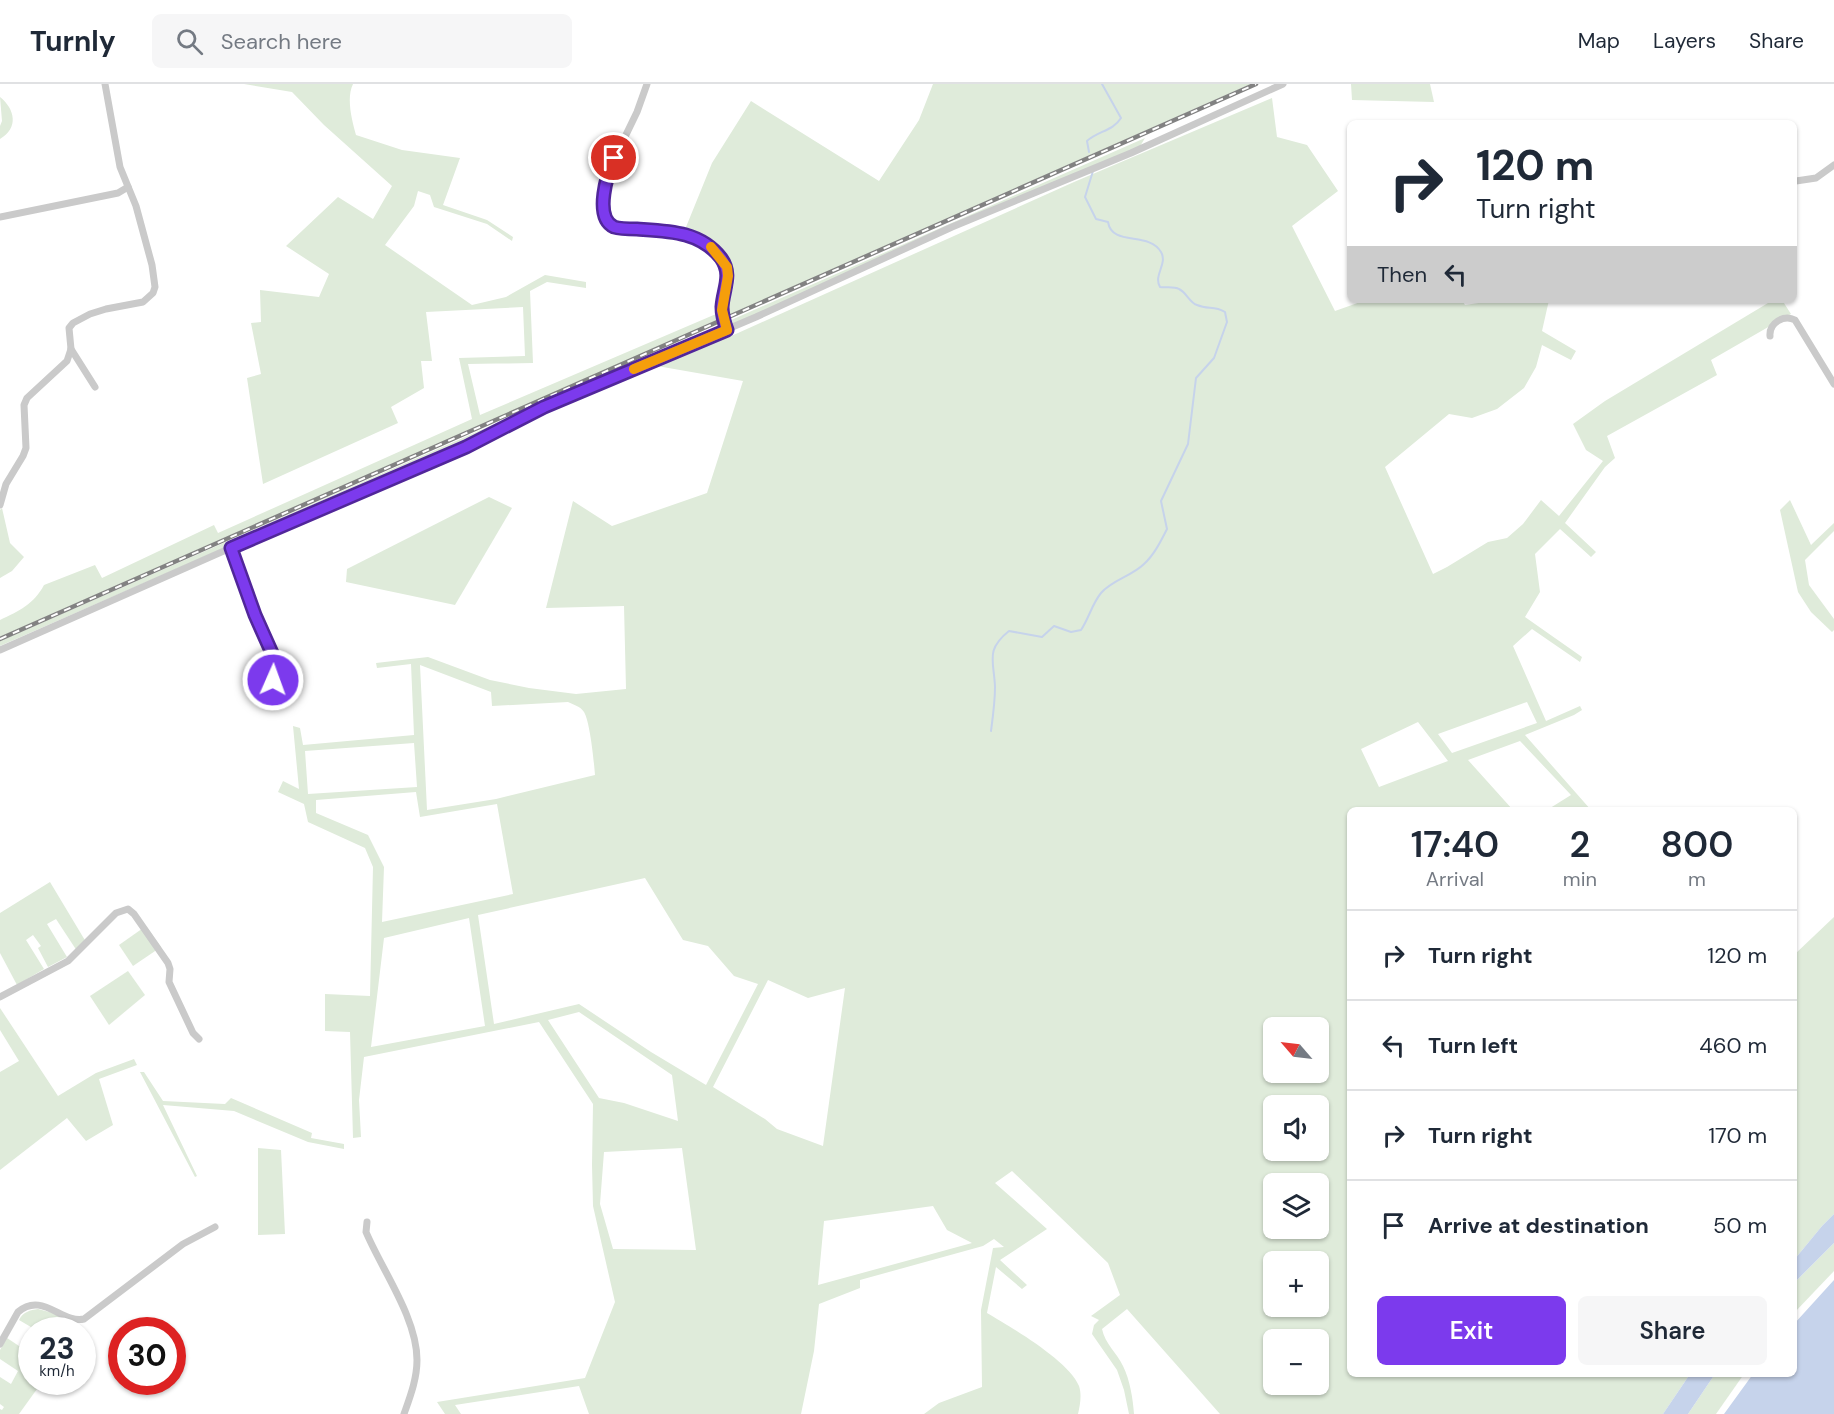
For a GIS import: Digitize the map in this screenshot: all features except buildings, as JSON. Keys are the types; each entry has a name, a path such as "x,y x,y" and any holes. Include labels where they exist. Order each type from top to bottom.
{"street":[{"path":"0,505 6,484 26,448 24,405 27,398 64,365 70,355 69,332 73,323 106,309 143,302 153,293 155,280 136,206 120,167 105,84"},
{"path":"647,84 637,112 608,172 604,195 605,215 610,224 618,228 670,231 688,235 707,244 727,267 728,276 722,310 727,330"},
{"path":"0,650 466,447 544,407 727,330 952,227 1093,169 1283,84"},
{"path":"1797,181 1816,178 1834,165"},
{"path":"0,217 118,193 128,187"},
{"path":"1770,336 1769,331 1774,324 1785,318 1795,320 1834,384"},
{"path":"71,349 95,387"},
{"path":"231,548 255,615 280,671 273,680 259,687"},
{"path":"0,997 68,961 116,913 125,908 134,914 168,963 169,982 193,1033 200,1039"},
{"path":"367,1222 366,1232 404,1312 416,1350 416,1369 404,1414"},
{"path":"0,1344 22,1308 40,1305 76,1320 84,1319 183,1244 215,1227"}],"green space":[{"path":"244,84 353,84 350,103 356,135 402,150 460,158 443,205 487,220 513,237 512,241 487,224 434,207 430,195 418,191 414,206 385,245 472,305 506,297 545,275 586,282 586,288 547,282 530,291 533,363 468,364 480,415 723,311 723,318 0,637 0,620 31,602 44,585 95,565 102,578 214,525 218,533 472,419 459,358 525,356 523,307 426,312 432,361 421,361 424,388 391,407 398,423 263,484 247,378 261,374 251,323 261,322 260,290 319,297 329,274 286,246 338,197 373,219 392,186 324,125 292,92"},
{"path":"933,84 1251,84 727,316 734,280 730,262 726,255 714,245 684,232 712,163 751,101 879,181 919,120"},
{"path":"1351,84 1430,84 1434,102 1352,100"},
{"path":"0,97 9,107 13,118 10,129 0,139 2,121"},
{"path":"1272,98 1277,137 1307,145 1338,191 1292,226 1335,311 1358,303 1464,303 1465,305 1548,303 1542,331 1576,351 1571,360 1542,345 1536,367 1524,388 1497,409 1472,418 1449,414 1385,467 1433,574 1488,542 1507,538 1523,524 1541,500 1559,516 1603,461 1586,450 1573,424 1605,401 1768,303 1784,303 1791,314 1711,360 1717,375 1607,436 1615,458 1605,467 1565,523 1596,552 1591,557 1560,529 1535,554 1540,592 1525,617 1582,657 1580,662 1532,629 1513,646 1546,721 1580,706 1582,710 1525,735 1588,807 1552,807 1571,795 1520,741 1468,760 1510,807 1347,807 1347,1377 1688,1377 1663,1414 1220,1414 1127,1309 1102,1329 1128,1377 1134,1414 1129,1414 1117,1370 1092,1334 1094,1325 1099,1320 1091,1316 1120,1295 1108,1263 1012,1171 995,1183 1047,1229 1000,1260 1027,1285 1022,1289 996,1267 987,1313 1038,1345 1064,1366 1079,1386 1078,1414 924,1414 939,1403 982,1387 981,1310 993,1248 1004,1247 994,1239 983,1246 860,1280 860,1288 819,1304 814,1351 801,1414 589,1414 579,1386 455,1405 461,1414 445,1414 437,1402 585,1378 615,1302 593,1206 593,1104 539,1022 364,1057 359,1100 361,1137 353,1138 350,1032 325,1031 325,994 370,996 373,867 365,848 308,822 304,804 278,792 283,781 299,789 293,726 300,728 303,745 414,735 411,664 377,668 376,663 428,657 490,680 529,688 576,694 626,689 624,606 546,608 573,501 612,526 707,493 743,381 657,366 738,333 1074,182","holes":["420,665 491,692 492,706 568,702 584,712 588,724 595,775 496,799 427,810","1527,702 1537,723 1452,753 1438,734","1418,722 1448,761 1379,787 1361,749","414,743 417,787 308,794 305,751","416,792 420,817 497,804 513,894 382,922 384,867 368,835 316,813 316,800","645,878 683,940 708,946 734,976 758,984 706,1085 579,1004 494,1024 478,915","469,918 485,1026 371,1047 384,938","768,980 808,998 845,988 823,1146 777,1129 713,1087","579,1012 672,1075 678,1121 624,1103 599,1098 548,1020","682,1148 696,1250 613,1249 600,1204 604,1152","933,1206 947,1230 972,1243 818,1285 824,1221"]},
{"path":"1145,138 1139,148 731,326 729,321"},
{"path":"725,323 725,329 0,646 0,641"},
{"path":"489,497 512,508 455,605 346,582 347,569"},
{"path":"1790,500 1811,545 1834,523 1834,531 1805,560 1809,585 1834,619 1832,632 1811,612 1798,592 1780,510"},
{"path":"2,508 10,543 24,557 12,571 0,578 0,510"},
{"path":"50,882 86,942 77,951 56,919 47,924 67,957 48,967 38,948 41,946 33,935 26,940 44,969 17,985 0,953 0,913"},
{"path":"1834,917 1834,1214 1797,1256 1797,952"},
{"path":"146,926 161,947 133,966 119,945"},
{"path":"128,971 145,995 109,1025 90,996"},
{"path":"0,1008 58,1096 96,1073 134,1059 137,1065 99,1079 113,1125 86,1141 67,1118 0,1170 0,1072 19,1061 0,1030"},
{"path":"140,1072 144,1072 163,1101 225,1104 231,1098 312,1133 311,1138 344,1144 344,1149 308,1142 234,1111 163,1105 197,1176 195,1177"},
{"path":"258,1148 281,1150 285,1234 258,1235"},
{"path":"1834,1243 1834,1271 1797,1310 1797,1280"},
{"path":"38,1309 60,1317 21,1317"},
{"path":"7,1338 18,1345 18,1371 0,1359 0,1350"},
{"path":"18,1371 18,1395 33,1395 19,1414 0,1414 0,1409 4,1407 0,1404 0,1377 11,1384"},
{"path":"1713,1377 1742,1377 1716,1414 1688,1414"}],"water":[{"path":"1834,1214 1834,1243 1797,1280 1797,1256"},
{"path":"1834,1280 1834,1414 1724,1414 1751,1377 1797,1377 1797,1321"},
{"path":"1688,1377 1713,1377 1688,1414 1663,1414"}],"waterway":[{"path":"1089,152 1087,141 1114,126 1121,118 1102,84"},
{"path":"991,731 995,693 993,656 1001,638 1009,631 1042,637 1054,626 1071,632 1081,630 1101,593 1144,564 1160,543 1167,529 1161,501 1188,444 1196,378 1214,358 1227,322 1225,312 1197,305 1177,288 1160,287 1158,278 1163,256 1155,246 1116,234 1111,230 1108,222 1096,219 1085,197 1093,171"}],"railway":[{"path":"0,639 1256,84"}],"slow traffic":[{"path":"634,369 727,330 722,310 728,276 727,267 711,247"}],"route":[{"path":"273,680 280,671 278,662 255,615 231,548 466,447 544,407 727,330 722,310 728,276 727,267 707,244 688,235 670,231 618,228 607,221 605,183 614,158"}]}
